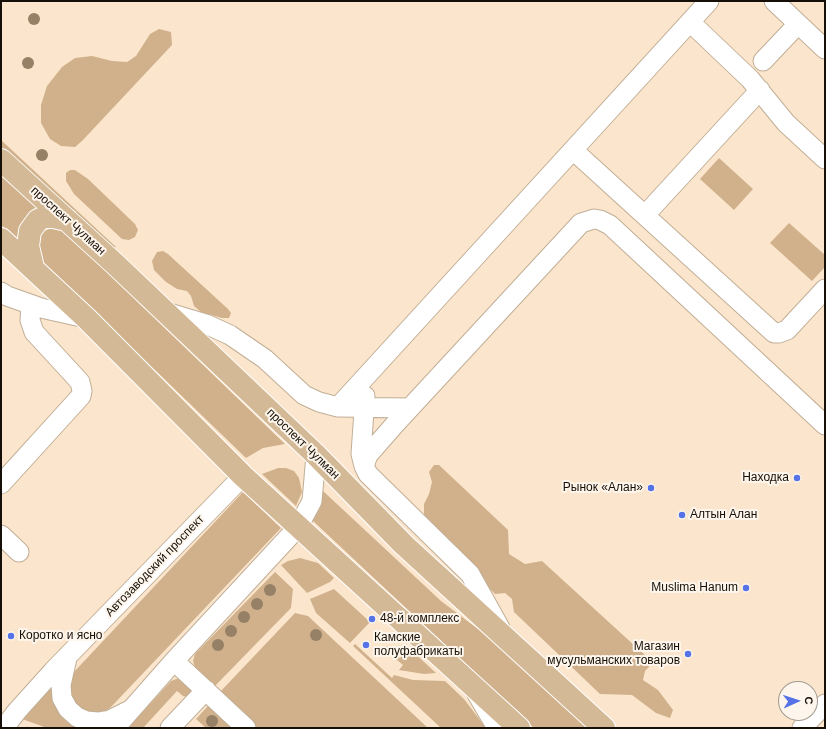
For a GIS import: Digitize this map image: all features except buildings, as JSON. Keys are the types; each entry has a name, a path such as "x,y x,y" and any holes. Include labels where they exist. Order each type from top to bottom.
{"main road":[{"name":"проспект Чулман","path":"1,160 166,312 316,455 399,540 604,728"},
{"path":"33,268 28,246 30,231 38,220 53,217 67,220"},
{"path":"1,238 86,318 243,476 519,728"}],"street":[{"path":"338,407 709,1"},
{"path":"774,1 825,49"},
{"path":"690,22 744,72 786,123 825,159"},
{"path":"763,61 798,24"},
{"path":"645,216 760,90"},
{"path":"573,150 774,332 779,333 787,330 825,289"},
{"path":"364,466 368,455 581,223 594,219 610,225 825,425"},
{"path":"1,292 7,296 31,305 86,318"},
{"path":"1,484 82,396 80,382 34,332 30,320 31,305"},
{"path":"166,312 206,324 230,335 265,359 304,395 319,402 338,407 410,408"},
{"path":"369,372 363,408 361,454 368,474 470,574 504,637"},
{"path":"115,728 174,661 298,527 312,501 316,455"},
{"name":"Автозаводский проспект","path":"4,728 17,711 67,657 243,476"},
{"path":"1,535 19,552"},
{"path":"67,657 61,685 62,698 68,709 77,717 86,721 98,722 110,720 131,710"},
{"path":"174,661 246,728"},
{"path":"472,685 497,728"},
{"path":"170,728 206,690"},
{"path":"802,728 825,704"}],"shaded area":[{"path":"159,29 171,32 172,45 82,141 75,147 61,146 50,139 41,123 41,105 47,86 62,67 75,58 92,56 112,61 127,62 136,56 150,34"},
{"path":"1,140 116,247 111,248 104,245 1,149"},
{"path":"719,158 753,189 734,210 700,179"},
{"path":"1,170 43,208 20,243 1,225"},
{"path":"70,170 75,170 88,179 135,224 138,230 135,237 129,240 122,239 74,194 66,181 66,173"},
{"path":"789,223 825,255 825,267 812,281 770,243"},
{"path":"52,228 61,228 285,444 263,448 246,458 40,259 38,235"},
{"path":"163,251 228,309 231,313 229,318 222,318 201,312 194,306 191,296 187,291 177,289 166,282 154,270 152,261 157,252"},
{"path":"434,465 439,465 508,530 509,554 525,564 542,561 647,657 649,667 645,671 643,680 658,690 673,710 670,718 656,713 632,695 600,694 514,612 512,599 505,593 495,594 434,533 424,516 424,504 429,494 432,482 429,472"},
{"path":"278,468 286,468 294,471 299,478 302,492 296,506 262,474"},
{"path":"323,491 441,601 499,645 588,728 534,728 312,520 320,508"},
{"path":"243,492 281,528 111,707 104,712 95,714 80,710 70,697 69,689 73,673"},
{"path":"300,558 318,563 334,578 330,582 307,593 281,565 288,561"},
{"path":"275,572 293,589 291,608 213,688 196,671 193,661 195,654"},
{"path":"334,589 370,622 350,643 316,613 310,599"},
{"path":"295,613 308,616 428,728 256,728 219,693"},
{"path":"355,644 392,678 394,675 413,680 445,681 464,699 486,728 441,728 353,646"},
{"path":"387,646 400,658 409,648 436,673 424,674 399,670 403,665 384,649"},
{"path":"180,679 194,690 187,697 183,696 177,691 143,728 128,728 171,681"},
{"path":"52,685 80,728 47,728 22,719"},
{"path":"208,706 232,728 206,728 196,719"}],"place":[{"name":"Находка","path":"797,478"},
{"name":"Рынок «Алан»","path":"651,488"},
{"name":"Алтын Алан","path":"682,515"},
{"name":"Muslima Hanum","path":"746,588"},
{"name":"48-й комплекс","path":"372,619"},
{"name":"Коротко и ясно","path":"11,636"},
{"name":"Камские полуфабрикаты","path":"366,645"},
{"name":"Магазин мусульманских товаров","path":"688,654"}]}
